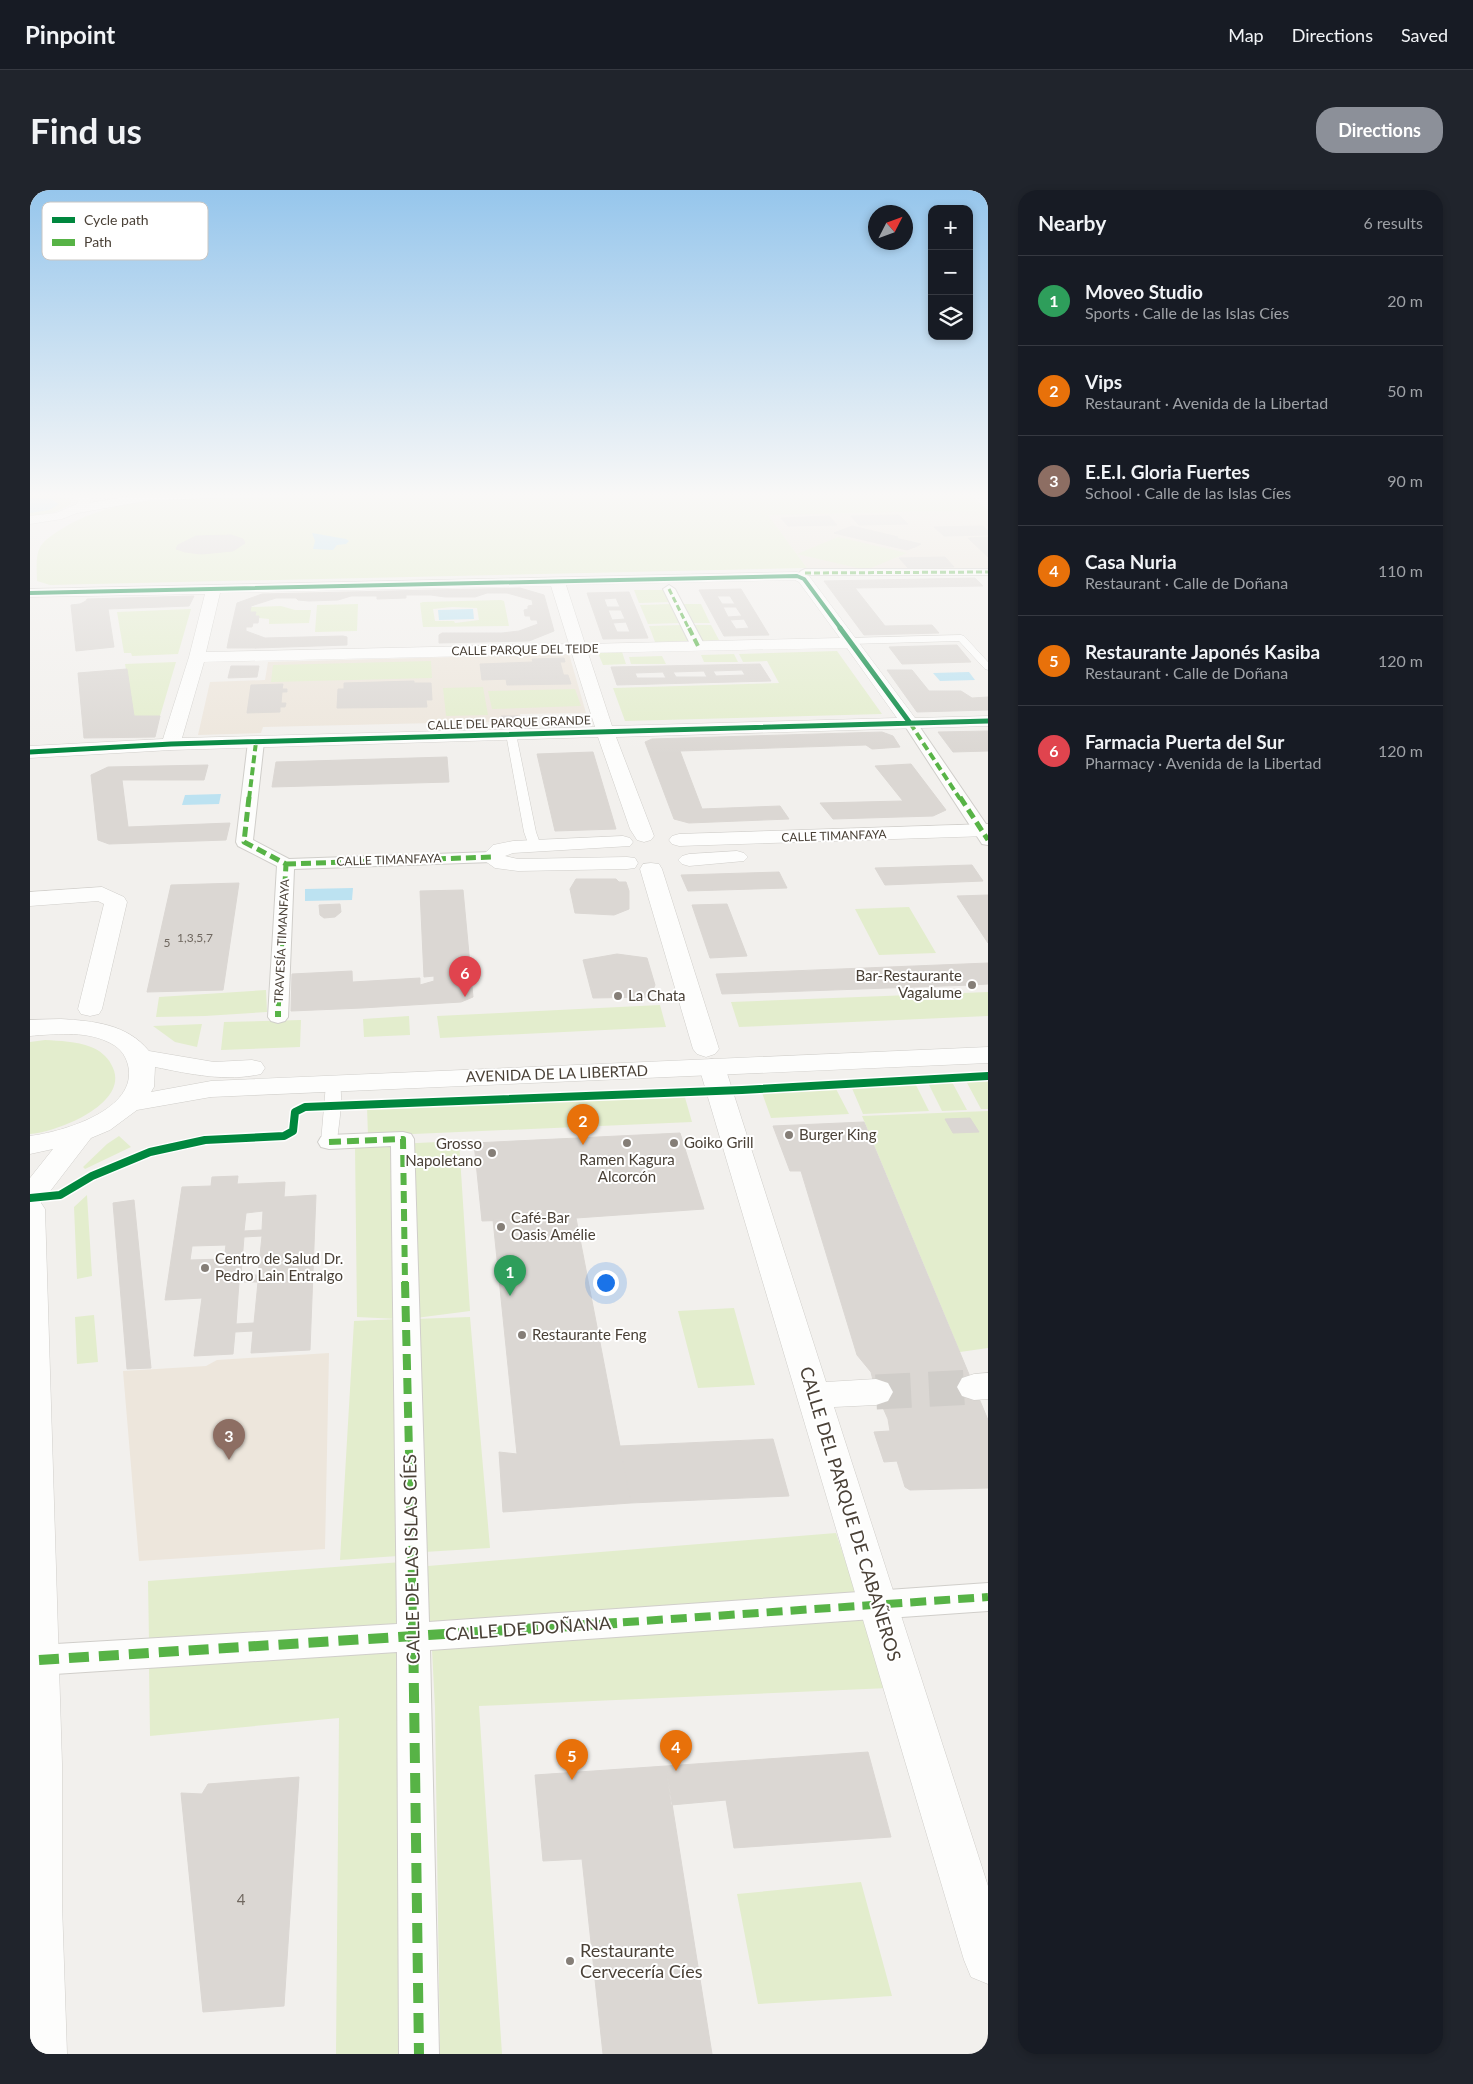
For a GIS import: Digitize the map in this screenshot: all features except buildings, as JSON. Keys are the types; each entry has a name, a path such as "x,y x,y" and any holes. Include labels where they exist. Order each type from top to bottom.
{"street":[{"path":"30,593 558,581 605,731 644,836"},
{"path":"805,581 910,723 986,838"},
{"path":"171,744 197,657 214,589"},
{"path":"669,589 698,646"},
{"name":"CALLE PARQUE DEL TEIDE","path":"197,657 851,642"},
{"name":"CALLE DEL PARQUE GRANDE","path":"30,752 171,744 988,721"},
{"name":"TRAVESÍA TIMANFAYA","path":"256,742 244,842 286,864 278,1016"},
{"name":"CALLE TIMANFAYA","path":"492,857 500,849 623,842 644,836 657,835 680,840 986,838"},
{"name":"CALLE TIMANFAYA","path":"286,864 492,857 503,864 628,863 651,869 666,869 684,864 689,860 986,838"},
{"path":"680,840 689,846 693,854 689,860"},
{"path":"623,842 618,849 620,857 628,863"},
{"name":"CALLE DEL PARQUE DE CABAÑEROS","path":"651,869 988,1960"},
{"path":"30,899 102,894 116,902 90,1009"},
{"path":"30,1009 56,1026"},
{"path":"30,1028 56,1026 84,1027 109,1033 128,1043 140,1057 144,1072 140,1088 128,1104 115,1115 80,1134 45,1144 30,1145"},
{"name":"AVENIDA DE LA LIBERTAD","path":"128,1104 211,1089 333,1084 709,1058 988,1036"},
{"name":"AVENIDA DE LA LIBERTAD","path":"140,1057 214,1070 709,1058 988,1055"},
{"path":"30,1198 80,1134"},
{"name":"CALLE DE LAS ISLAS CÍES","path":"329,1142 403,1139 414,1637 419,2054"},
{"path":"30,1209 41,1764 34,1913 42,2054"},
{"path":"813,1395 876,1392"},
{"name":"CALLE DE DOÑANA","path":"39,1660 414,1637 988,1597"}],"lane":[{"path":"851,642 961,638 988,667"},
{"path":"511,734 530,832 535,846"},
{"path":"329,1142 333,1084"}],"shaded area":[{"path":"569,654 586,713 520,714 521,721 263,727 261,733 198,735 210,682 265,680 268,662"},
{"path":"329,1353 325,1549 139,1561 123,1371 206,1366 217,1360"}],"green space":[{"path":"37,581 229,581 50,585"},
{"path":"634,590 664,590 670,602 639,603"},
{"path":"501,600 504,601 509,626 423,627 420,603","holes":["452,607 477,608 479,620 455,623 454,621 435,621 433,609"]},
{"path":"358,604 357,631 315,632 317,605"},
{"path":"671,604 680,623 648,624 640,605"},
{"path":"682,604 701,604 710,623 692,623"},
{"path":"281,606 295,610 311,610 309,623 269,624 269,619 259,618 259,616 255,616 256,612 250,612 251,607"},
{"path":"191,609 178,654 132,656 131,653 124,653 117,612"},
{"path":"681,625 689,641 655,642 649,626"},
{"path":"693,625 711,625 719,640 701,641"},
{"path":"837,651 882,714 625,721 613,688 779,683 767,661 743,662 739,654"},
{"path":"622,652 626,664 603,665 598,653"},
{"path":"734,654 738,662 704,662 701,655"},
{"path":"662,656 666,664 631,664 629,657"},
{"path":"431,661 432,678 271,682 273,665"},
{"path":"176,662 160,716 134,716 125,664"},
{"path":"483,687 488,715 446,716 443,688"},
{"path":"575,689 581,706 492,709 488,691"},
{"path":"909,907 936,953 879,955 855,909"},
{"path":"266,990 267,1012 156,1017 159,997"},
{"path":"988,992 988,1016 739,1027 731,1002"},
{"path":"660,1005 666,1027 440,1038 437,1016"},
{"path":"409,1016 410,1035 364,1037 363,1019"},
{"path":"301,1020 300,1047 221,1050 224,1022"},
{"path":"202,1024 197,1047 175,1042 153,1026"},
{"path":"45,1040 74,1042 97,1050 111,1064 115,1078 112,1091 103,1102 90,1112 58,1128 30,1134 30,1042"},
{"path":"988,1080 988,1109 981,1109 966,1081"},
{"path":"952,1082 967,1110 942,1111 928,1083"},
{"path":"915,1083 929,1111 863,1114 851,1086"},
{"path":"835,1087 849,1114 771,1118 761,1090"},
{"path":"684,1094 692,1122 368,1136 367,1107"},
{"path":"988,1111 988,1348 960,1352 862,1116"},
{"path":"119,1136 131,1147 85,1169 83,1167 107,1144"},
{"path":"459,1141 470,1311 408,1319 412,1555 340,1560 354,1321 399,1319 357,1317 355,1146"},
{"path":"87,1195 92,1276 77,1279 74,1207"},
{"path":"734,1308 755,1385 698,1388 678,1311"},
{"path":"94,1315 98,1362 77,1364 75,1317"},
{"path":"470,1317 490,1548 424,1552 415,1319"},
{"path":"836,1533 856,1593 429,1622 428,1566"},
{"path":"402,1562 403,1627 149,1641 148,1581"},
{"path":"867,1618 889,1688 479,1706 502,2054 440,2054 435,1708 432,1650"},
{"path":"399,1651 406,2054 336,2054 339,1718 150,1736 149,1667"},
{"path":"861,1882 892,1996 758,2004 737,1894"}],"water":[{"path":"473,609 474,619 439,620 438,610"},
{"path":"969,672 975,680 940,681 933,673"},
{"path":"221,794 219,804 182,805 185,795"},
{"path":"353,888 352,900 305,901 305,889"}],"tunnel":[{"path":"876,1392 974,1387"}],"marked path":[{"path":"669,589 698,646"},
{"path":"910,723 988,840"},
{"path":"256,742 244,842 286,864 278,1017"},
{"path":"286,864 492,857"},
{"path":"329,1142 403,1139 412,1555 419,2054"},
{"path":"39,1660 413,1637 988,1597"}],"cycle path":[{"path":"30,593 572,581"},
{"path":"805,581 910,723"},
{"path":"30,752 171,744 988,721"},
{"path":"30,1198 60,1195 92,1176 150,1152 205,1140 284,1136 293,1131 295,1112 305,1107 742,1090 988,1076"}],"place":[{"name":"Bar-Restaurante Vagalume","path":"972,985"},
{"name":"La Chata","path":"618,996"},
{"name":"Farmacia Puerta del Sur","path":"465,997"},
{"name":"Burger King","path":"789,1135"},
{"name":"Ramen Kagura Alcorcón","path":"627,1143"},
{"name":"Goiko Grill","path":"674,1143"},
{"name":"Vips","path":"583,1145"},
{"name":"Grosso Napoletano","path":"492,1153"},
{"name":"Café-Bar Oasis Amélie","path":"501,1227"},
{"name":"Centro de Salud Dr. Pedro Lain Entralgo","path":"205,1268"},
{"name":"Moveo Studio","path":"510,1296"},
{"name":"Restaurante Feng","path":"522,1335"},
{"name":"E.E.I. Gloria Fuertes","path":"229,1460"},
{"name":"Casa Nuria","path":"676,1771"},
{"name":"Restaurante Japonés Kasiba","path":"572,1780"},
{"name":"Restaurante Cervecería Cíes","path":"570,1961"}]}
